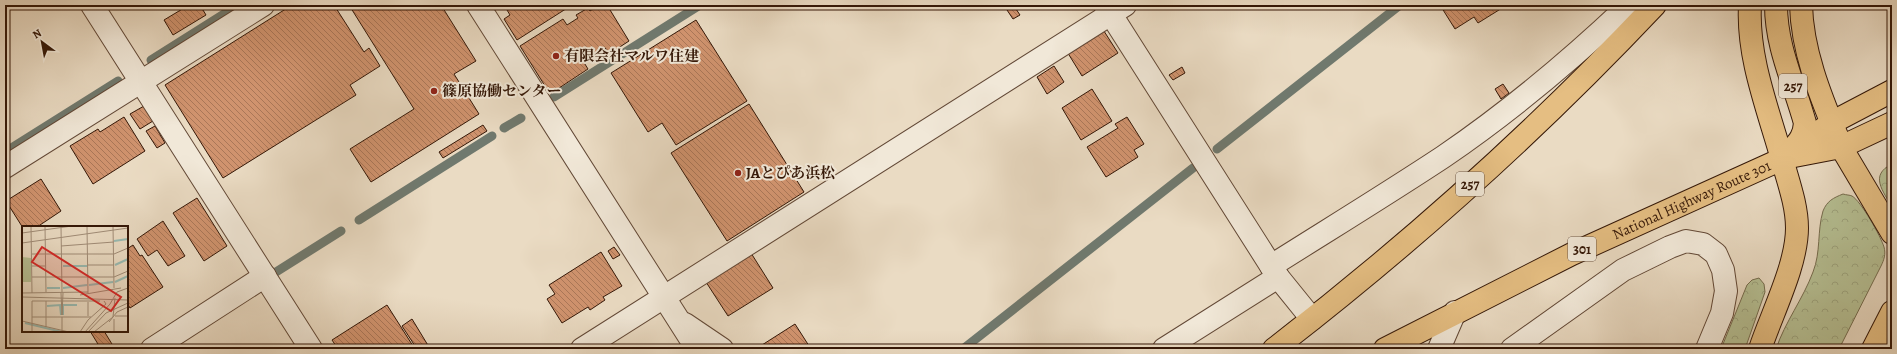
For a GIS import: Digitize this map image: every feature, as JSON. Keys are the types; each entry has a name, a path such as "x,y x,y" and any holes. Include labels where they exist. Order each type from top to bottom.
{"highway":[{"name":"257","path":"1274,349 1417,231 1476,179 1580,81 1655,5"},
{"name":"257","path":"1750,5 1752,45 1758,73 1782,159"},
{"name":"257","path":"1776,5 1776,17 1781,47 1805,123 1804,133 1799,141 1782,159"},
{"name":"257","path":"1801,5 1806,44 1821,99 1832,122"},
{"path":"1782,159 1832,122 1892,91"},
{"path":"1832,122 1842,147 1892,233"},
{"path":"1782,159 1842,147 1892,124"},
{"path":"1760,349 1794,254 1797,229 1795,204 1782,159"},
{"name":"National Highway Route 301","path":"1386,349 1455,312 1572,254 1782,159"},
{"path":"1873,349 1892,312"}],"street":[{"path":"92,5 311,349"},
{"path":"5,167 263,5"},
{"path":"478,5 697,349"},
{"path":"1164,349 1500,115 1555,71 1629,5"},
{"path":"582,349 1114,8 1274,271 1312,318"},
{"path":"1512,349 1623,270 1670,247 1686,241 1703,244 1708,247 1716,254 1723,270 1726,291 1722,312 1707,349"},
{"path":"152,349 265,276"},
{"path":"1440,349 1455,312"},
{"path":"678,318 683,349"},
{"path":"678,318 722,349"}],"green space":[{"path":"1892,164 1892,207 1882,189 1880,178 1881,173 1885,168"},
{"path":"1843,194 1852,196 1856,199 1875,228 1885,250 1882,264 1839,349 1776,349 1784,329 1813,272 1817,257 1823,211 1831,200"},
{"path":"1759,278 1764,284 1765,292 1745,349 1721,349 1747,285 1752,280"}],"building":[{"path":"189,5 200,5 206,15 173,35 164,20"},
{"path":"292,5 334,5 364,52 369,48 380,66 350,85 356,95 223,178 165,85"},
{"name":"篠原協働センター","path":"349,5 441,5 476,61 454,74 479,114 371,182 350,149 414,109"},
{"path":"504,5 572,5 517,40 504,19 510,15"},
{"path":"599,5 607,5 629,41 609,54 605,48 583,61 588,69 550,94 520,46 563,19 567,25 578,18 576,15 588,8 590,11"},
{"path":"1440,5 1507,5 1478,23 1474,17 1455,29"},
{"path":"1014,6 1020,15 1013,19 1007,10"},
{"path":"696,20 747,101 676,145 662,123 648,132 611,73"},
{"path":"1102,28 1118,53 1082,76 1066,50"},
{"path":"1054,66 1064,82 1047,94 1037,77"},
{"path":"1182,67 1185,73 1173,80 1169,75"},
{"path":"1503,84 1509,93 1501,99 1495,89"},
{"path":"1092,89 1112,121 1081,140 1062,108"},
{"name":"JAとぴあ浜松","path":"749,104 804,192 727,241 671,153"},
{"path":"144,106 153,121 140,129 130,114"},
{"path":"124,117 145,151 93,184 70,146 98,129 100,132"},
{"path":"1127,117 1144,144 1134,150 1138,157 1106,177 1087,147 1118,128 1115,124"},
{"path":"483,125 487,131 443,158 439,152"},
{"path":"155,126 165,143 157,148 146,131"},
{"path":"41,179 61,211 38,226 22,226 6,201"},
{"path":"197,198 227,246 204,261 173,213"},
{"path":"163,221 185,256 168,266 157,250 148,256 137,239"},
{"path":"133,245 140,256 142,255 163,287 130,308 128,305 128,248"},
{"path":"614,247 620,255 613,259 608,251"},
{"path":"601,252 622,286 603,297 605,300 590,310 588,307 562,323 547,299 555,294 549,285"},
{"path":"751,253 773,288 728,316 706,282"},
{"path":"387,305 413,346 407,349 338,349 332,340"},
{"path":"412,319 429,347 426,349 417,349 402,326"},
{"path":"795,324 811,349 765,349 762,345"},
{"path":"91,332 105,332 115,349 101,349"}],"waterway":[{"path":"554,97 700,5"},
{"path":"1217,149 1400,5"},
{"path":"151,60 235,7"},
{"path":"5,152 118,81"},
{"path":"504,128 521,118"},
{"path":"359,220 492,136"},
{"path":"963,349 1193,168"},
{"path":"276,272 341,231"}],"place":[{"name":"有限会社マルワ住建","path":"556,56"},
{"name":"篠原協働センター","path":"434,91"},
{"name":"JAとぴあ浜松","path":"738,173"}]}
